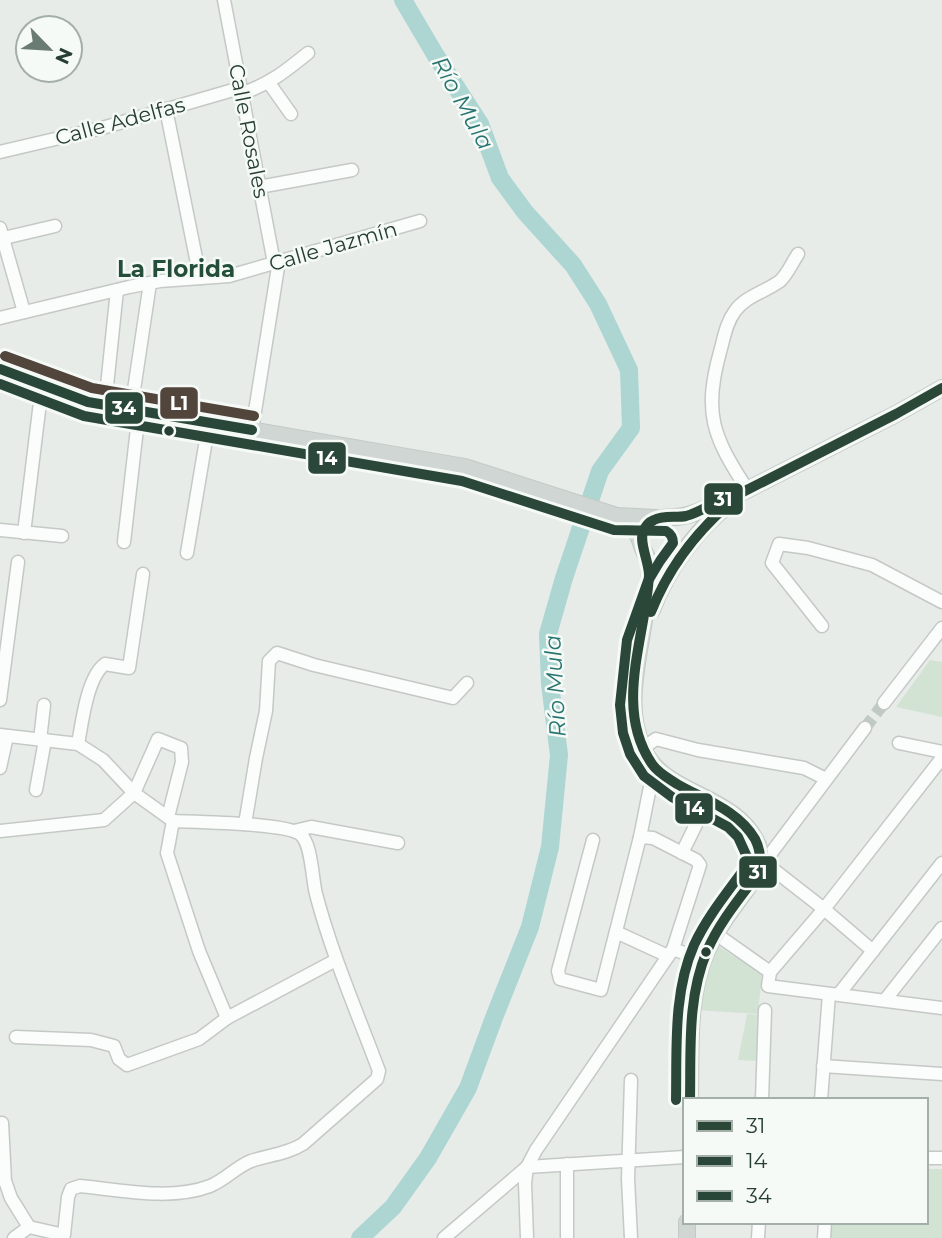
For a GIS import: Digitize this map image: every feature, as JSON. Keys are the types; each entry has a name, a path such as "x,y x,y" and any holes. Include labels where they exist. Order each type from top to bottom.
{"main road":[{"path":"0,369 88,402 465,467 617,516 662,518 691,514 742,492 942,388"},
{"path":"641,643 661,587 672,568 700,532 742,492"},
{"path":"617,516 637,533 649,563 649,584 634,706 636,730 643,748 654,767 679,785 736,816 749,829 762,858 762,865 716,934 703,960 693,1005 690,1098"},
{"path":"662,518 679,522 688,538 683,554 669,564 656,563 644,550 643,531 650,522 662,518"}],"street":[{"name":"Calle Rosales","path":"224,0 259,187 277,262 252,430"},
{"name":"Calle Adelfas","path":"0,152 269,83 308,53"},
{"path":"269,83 291,114"},
{"path":"166,109 200,278"},
{"path":"259,187 352,170"},
{"name":"Calle Jazmín","path":"0,318 150,283 229,276 420,221"},
{"path":"24,312 1,235 55,226"},
{"path":"742,492 715,429 711,403 715,371 726,329 736,309 782,279 797,254"},
{"path":"124,542 135,410 150,283"},
{"path":"105,405 117,290"},
{"path":"24,533 42,386"},
{"path":"187,553 209,422"},
{"path":"0,530 62,536"},
{"path":"822,626 772,563 779,544 808,548 872,565 942,602"},
{"path":"0,700 18,562"},
{"path":"78,744 85,704 99,669 105,664 129,668 143,574"},
{"path":"884,703 942,628"},
{"path":"245,824 266,711 269,661 277,653 314,665 453,698 467,683"},
{"path":"36,790 43,740 44,705"},
{"path":"865,728 762,865 824,909 873,951"},
{"path":"0,768 4,735 78,744 103,760 134,793 171,819 290,829 301,834 307,842 325,929 380,1071 377,1079 303,1144 292,1150 249,1162 212,1185 194,1191 166,1194 80,1186 71,1189 64,1235 29,1227 11,1198 5,1181 2,1124"},
{"path":"643,748 656,738 698,751 804,768 826,779"},
{"path":"0,831 104,820 134,793 158,739 181,748 182,762 167,853 198,951 227,1018"},
{"path":"899,743 942,752"},
{"path":"942,758 824,909 770,972 768,986 942,1008"},
{"path":"593,840 558,971 559,979 601,990 640,838 654,767"},
{"path":"682,853 708,800"},
{"path":"295,831 311,827 398,843"},
{"path":"527,1238 527,1167 670,952 701,865 653,838 640,838"},
{"path":"821,1098 834,994 873,951 942,863"},
{"path":"885,1000 942,928"},
{"path":"616,932 670,952 703,960"},
{"path":"716,934 770,972"},
{"path":"16,1037 91,1040 114,1046 119,1059 127,1065 199,1039 227,1018 336,960"},
{"path":"762,1098 765,1010"},
{"path":"823,1066 942,1074"},
{"path":"631,1080 631,1238"},
{"path":"444,1238 527,1167 683,1157"},
{"path":"567,1164 567,1238"},
{"path":"13,1238 29,1227"}],"green space":[{"path":"930,660 942,662 942,717 896,707"},
{"path":"718,946 762,974 758,1014 695,1010"},
{"path":"747,1014 759,1015 757,1061 738,1060"},
{"path":"928,1169 942,1169 942,1238 827,1238 828,1224 928,1224"}],"waterway":[{"name":"Río Mula","path":"360,1238 393,1207 428,1158 468,1088 530,927 550,847 559,755 550,684 548,634 600,471 631,428 629,370 598,304 573,265 525,212 500,178 480,124 403,0"}],"tunnel":[{"path":"865,728 884,703"}],"transit line":[{"name":"L1","path":"5,356 92,388 254,416"},
{"name":"34","path":"0,369 88,402 252,430"},
{"name":"14","path":"0,384 84,416 462,481 614,530 666,531 672,537 673,543 648,581 627,640 620,705 623,733 630,754 644,776 672,797 728,827 738,837 748,859 745,868 705,925 687,963 679,1001 676,1100"},
{"name":"31","path":"690,1098 691,1024 701,969 717,931 757,875 760,857 755,839 740,820 660,773 652,764 641,742 633,695 649,575 642,542 643,532 649,523 658,518 686,516 737,495 942,388"},
{"name":"31","path":"651,612 684,553 705,527 730,503"}],"district":[{"name":"La Florida","path":"176,269"}]}
